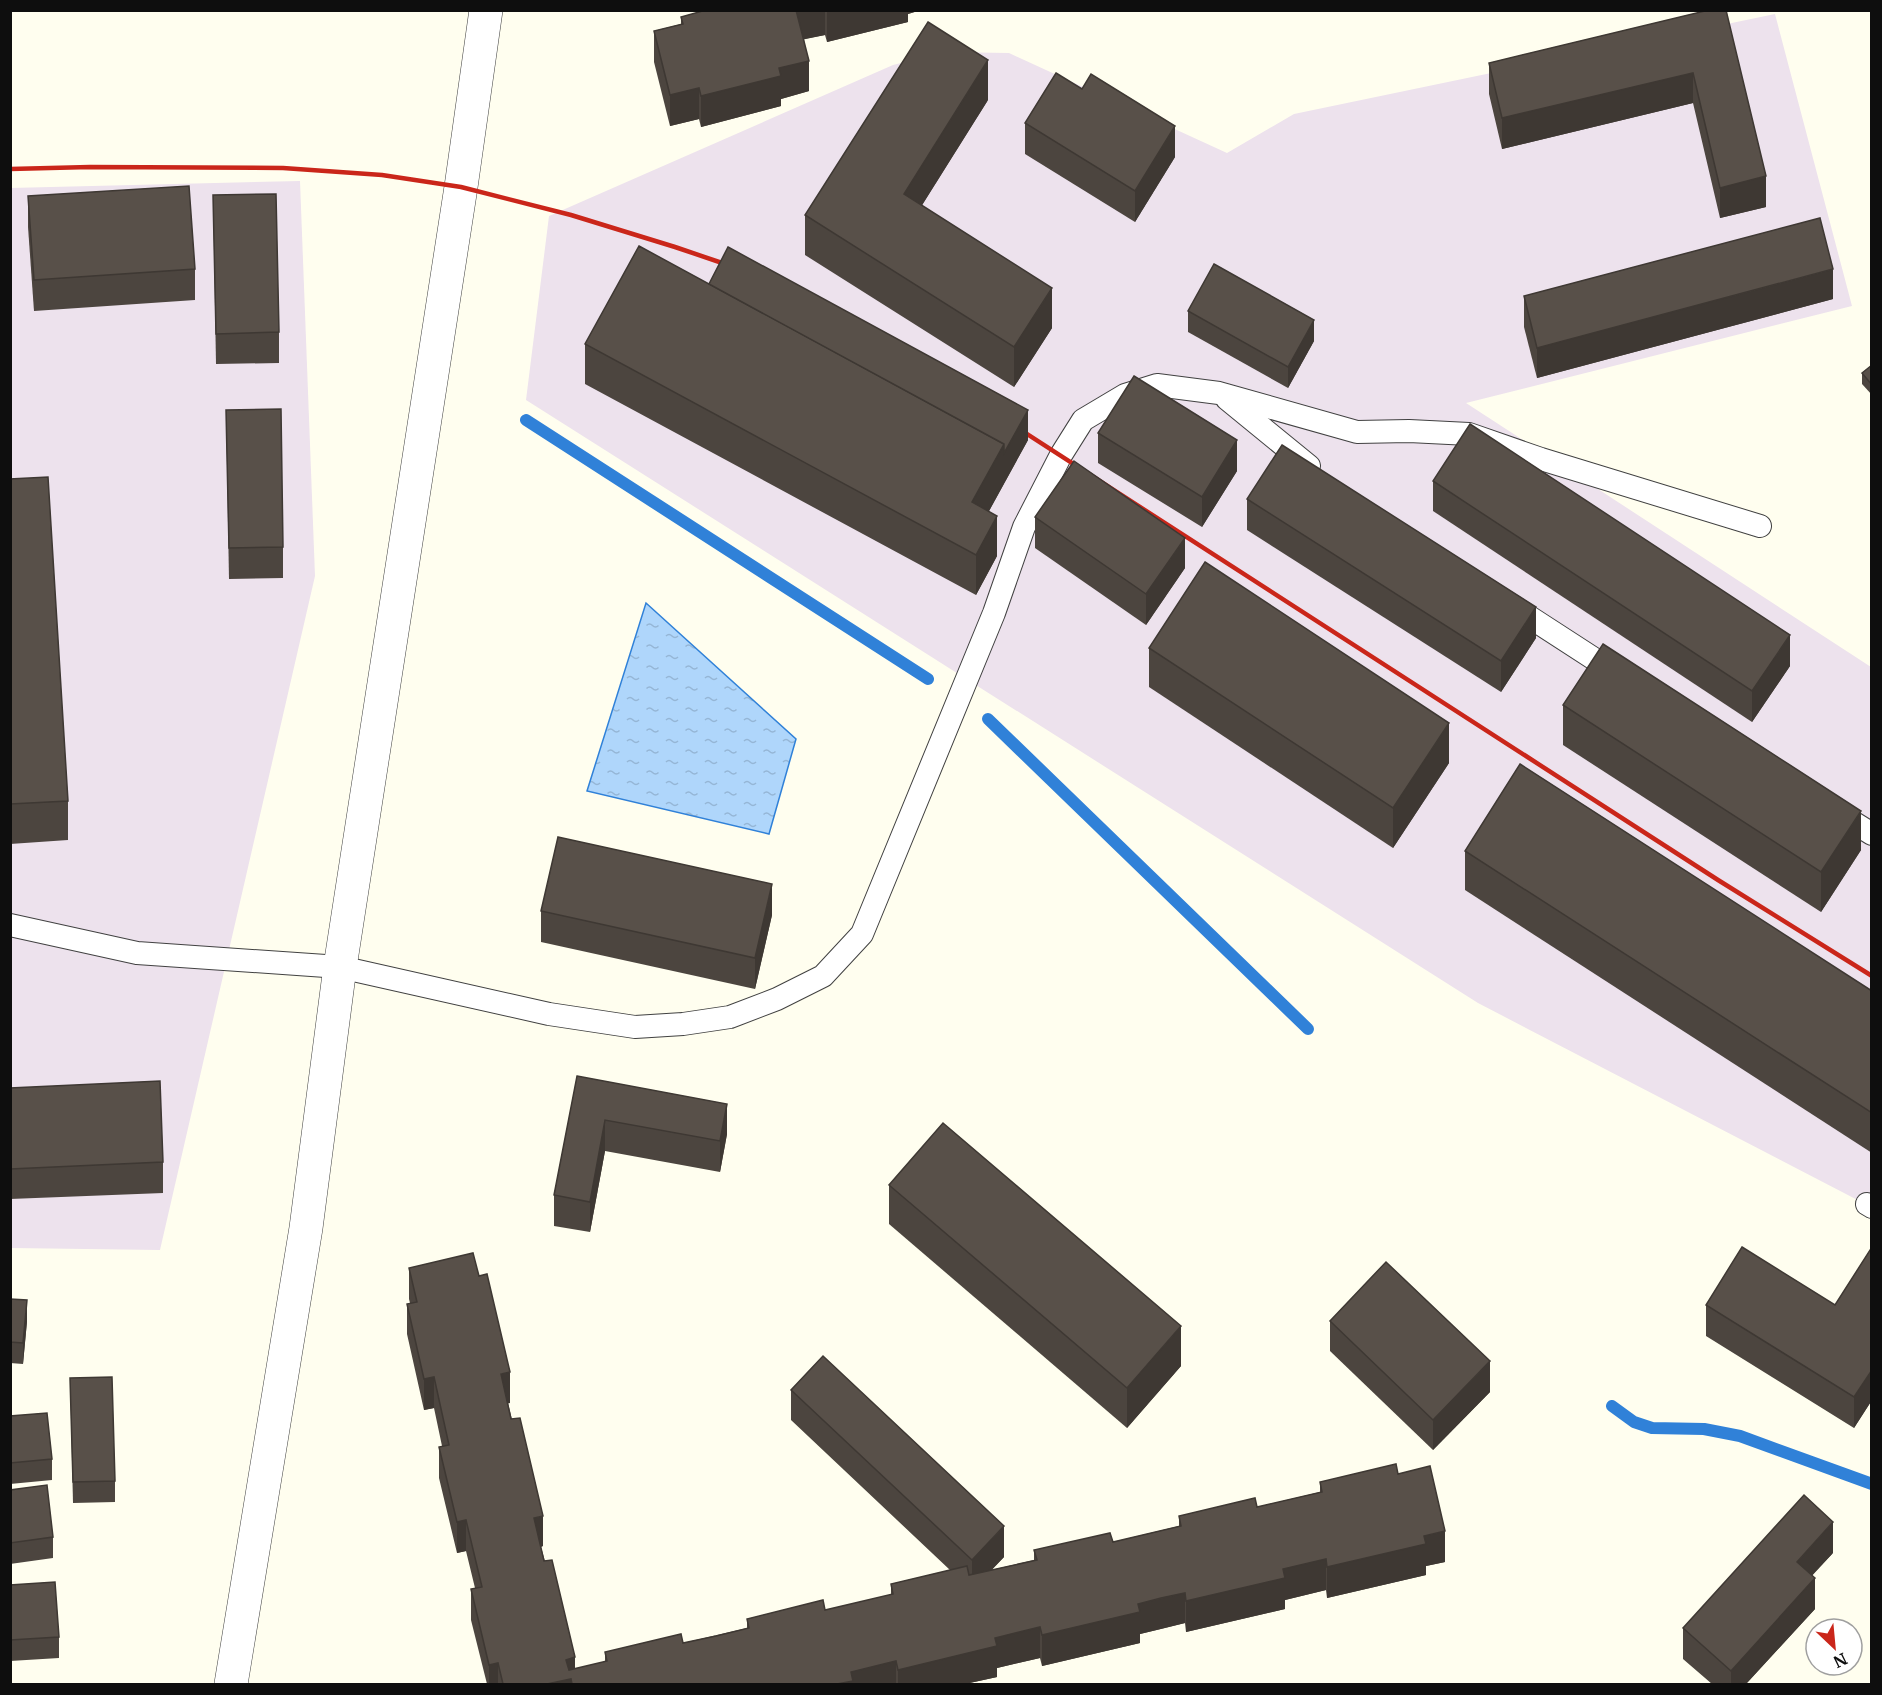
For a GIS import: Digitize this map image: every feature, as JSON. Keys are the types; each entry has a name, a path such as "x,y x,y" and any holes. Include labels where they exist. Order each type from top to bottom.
{"street":[{"path":"231,1684 306,1228 340,967 461,187 486,10"}],"lane":[{"path":"10,924 137,953 340,967 549,1014 635,1027 683,1024 730,1017 777,999 823,976 862,934 994,614 1024,527 1061,455 1083,420 1125,395 1157,385 1219,393 1357,432 1409,431 1469,434 1552,463 1760,526"},
{"path":"1219,393 1326,480"},
{"path":"1492,593 1633,683"},
{"path":"1822,803 1872,834"}],"shaded area":[{"path":"1775,14 1852,306 1466,403 1871,667 1871,1207 1478,1003 526,400 549,216 893,65 945,52 1009,53 1227,153 1294,114"},
{"path":"300,181 315,576 160,1250 11,1248 10,188"}],"water":[{"path":"646,603 796,739 769,834 587,791"}],"building":[{"path":"706,10 796,10 809,61 779,68 781,76 701,96 699,88 670,95 654,31 683,24 681,17"},
{"path":"1709,10 1726,10 1766,176 1720,188 1693,73 1502,118 1489,63"},
{"path":"928,22 988,60 904,194 1052,288 1014,347 805,215"},
{"path":"1056,73 1082,89 1091,74 1175,126 1135,191 1025,123"},
{"path":"189,186 195,269 34,280 28,196"},
{"path":"276,194 279,332 216,334 213,195"},
{"path":"1820,218 1833,269 1537,348 1524,296"},
{"path":"639,246 1004,444 972,502 997,516 976,555 585,344"},
{"path":"728,247 1028,410 1004,453 1004,444 709,284"},
{"path":"1214,264 1314,320 1288,367 1188,311"},
{"path":"1872,365 1872,385 1862,373"},
{"path":"1134,376 1237,440 1202,497 1098,433"},
{"path":"281,409 283,547 229,548 226,410"},
{"path":"1470,424 1790,635 1752,691 1433,481"},
{"path":"1282,445 1536,607 1501,661 1247,499"},
{"path":"1074,461 1185,538 1146,594 1035,517"},
{"path":"48,477 68,801 10,804 10,479"},
{"path":"1205,562 1449,723 1393,808 1149,648"},
{"path":"1603,644 1861,811 1821,872 1563,705"},
{"path":"1520,764 1872,991 1872,1113 1465,851"},
{"path":"558,837 772,884 755,958 541,911"},
{"path":"577,1076 727,1104 720,1141 605,1120 590,1202 554,1195"},
{"path":"160,1081 163,1162 10,1169 10,1088"},
{"path":"943,1123 1181,1326 1127,1388 889,1185"},
{"path":"1742,1247 1835,1305 1872,1247 1872,1370 1854,1397 1706,1305"},
{"path":"473,1253 479,1276 487,1274 510,1372 501,1374 511,1419 520,1418 543,1516 534,1518 544,1561 552,1560 575,1657 566,1660 569,1670 607,1661 605,1652 681,1634 683,1643 716,1636 749,1628 747,1619 823,1600 825,1610 893,1594 891,1584 967,1566 969,1575 1037,1560 1034,1550 1110,1533 1113,1542 1181,1526 1179,1516 1255,1498 1257,1507 1322,1492 1320,1482 1396,1464 1398,1474 1430,1466 1445,1531 1424,1536 1426,1544 1327,1567 1326,1559 1283,1569 1285,1578 1186,1601 1185,1593 1161,1598 1138,1604 1140,1612 1042,1635 1040,1627 995,1638 997,1646 898,1670 896,1661 851,1672 853,1681 837,1684 572,1684 571,1679 547,1684 503,1684 498,1663 489,1665 471,1589 482,1587 466,1520 457,1522 439,1447 449,1445 434,1377 424,1379 407,1304 417,1302 409,1268"},
{"path":"1386,1262 1490,1361 1433,1420 1330,1321"},
{"path":"10,1299 27,1300 23,1343 10,1342"},
{"path":"823,1356 1004,1526 972,1560 791,1390"},
{"path":"112,1377 115,1481 73,1482 70,1378"},
{"path":"47,1413 52,1459 10,1463 10,1416"},
{"path":"47,1485 53,1537 10,1543 10,1490"},
{"path":"1804,1495 1833,1522 1797,1562 1815,1578 1731,1671 1683,1628"},
{"path":"55,1582 59,1637 10,1640 10,1585"}],"waterway":[{"path":"526,420 928,679"},
{"path":"988,719 1308,1029"},
{"path":"1612,1406 1634,1422 1652,1428 1704,1429 1740,1436 1872,1484"}],"railway":[{"path":"10,169 283,168 382,175 461,187 571,215 734,267"},
{"path":"1013,425 1718,880 1872,976"}]}
